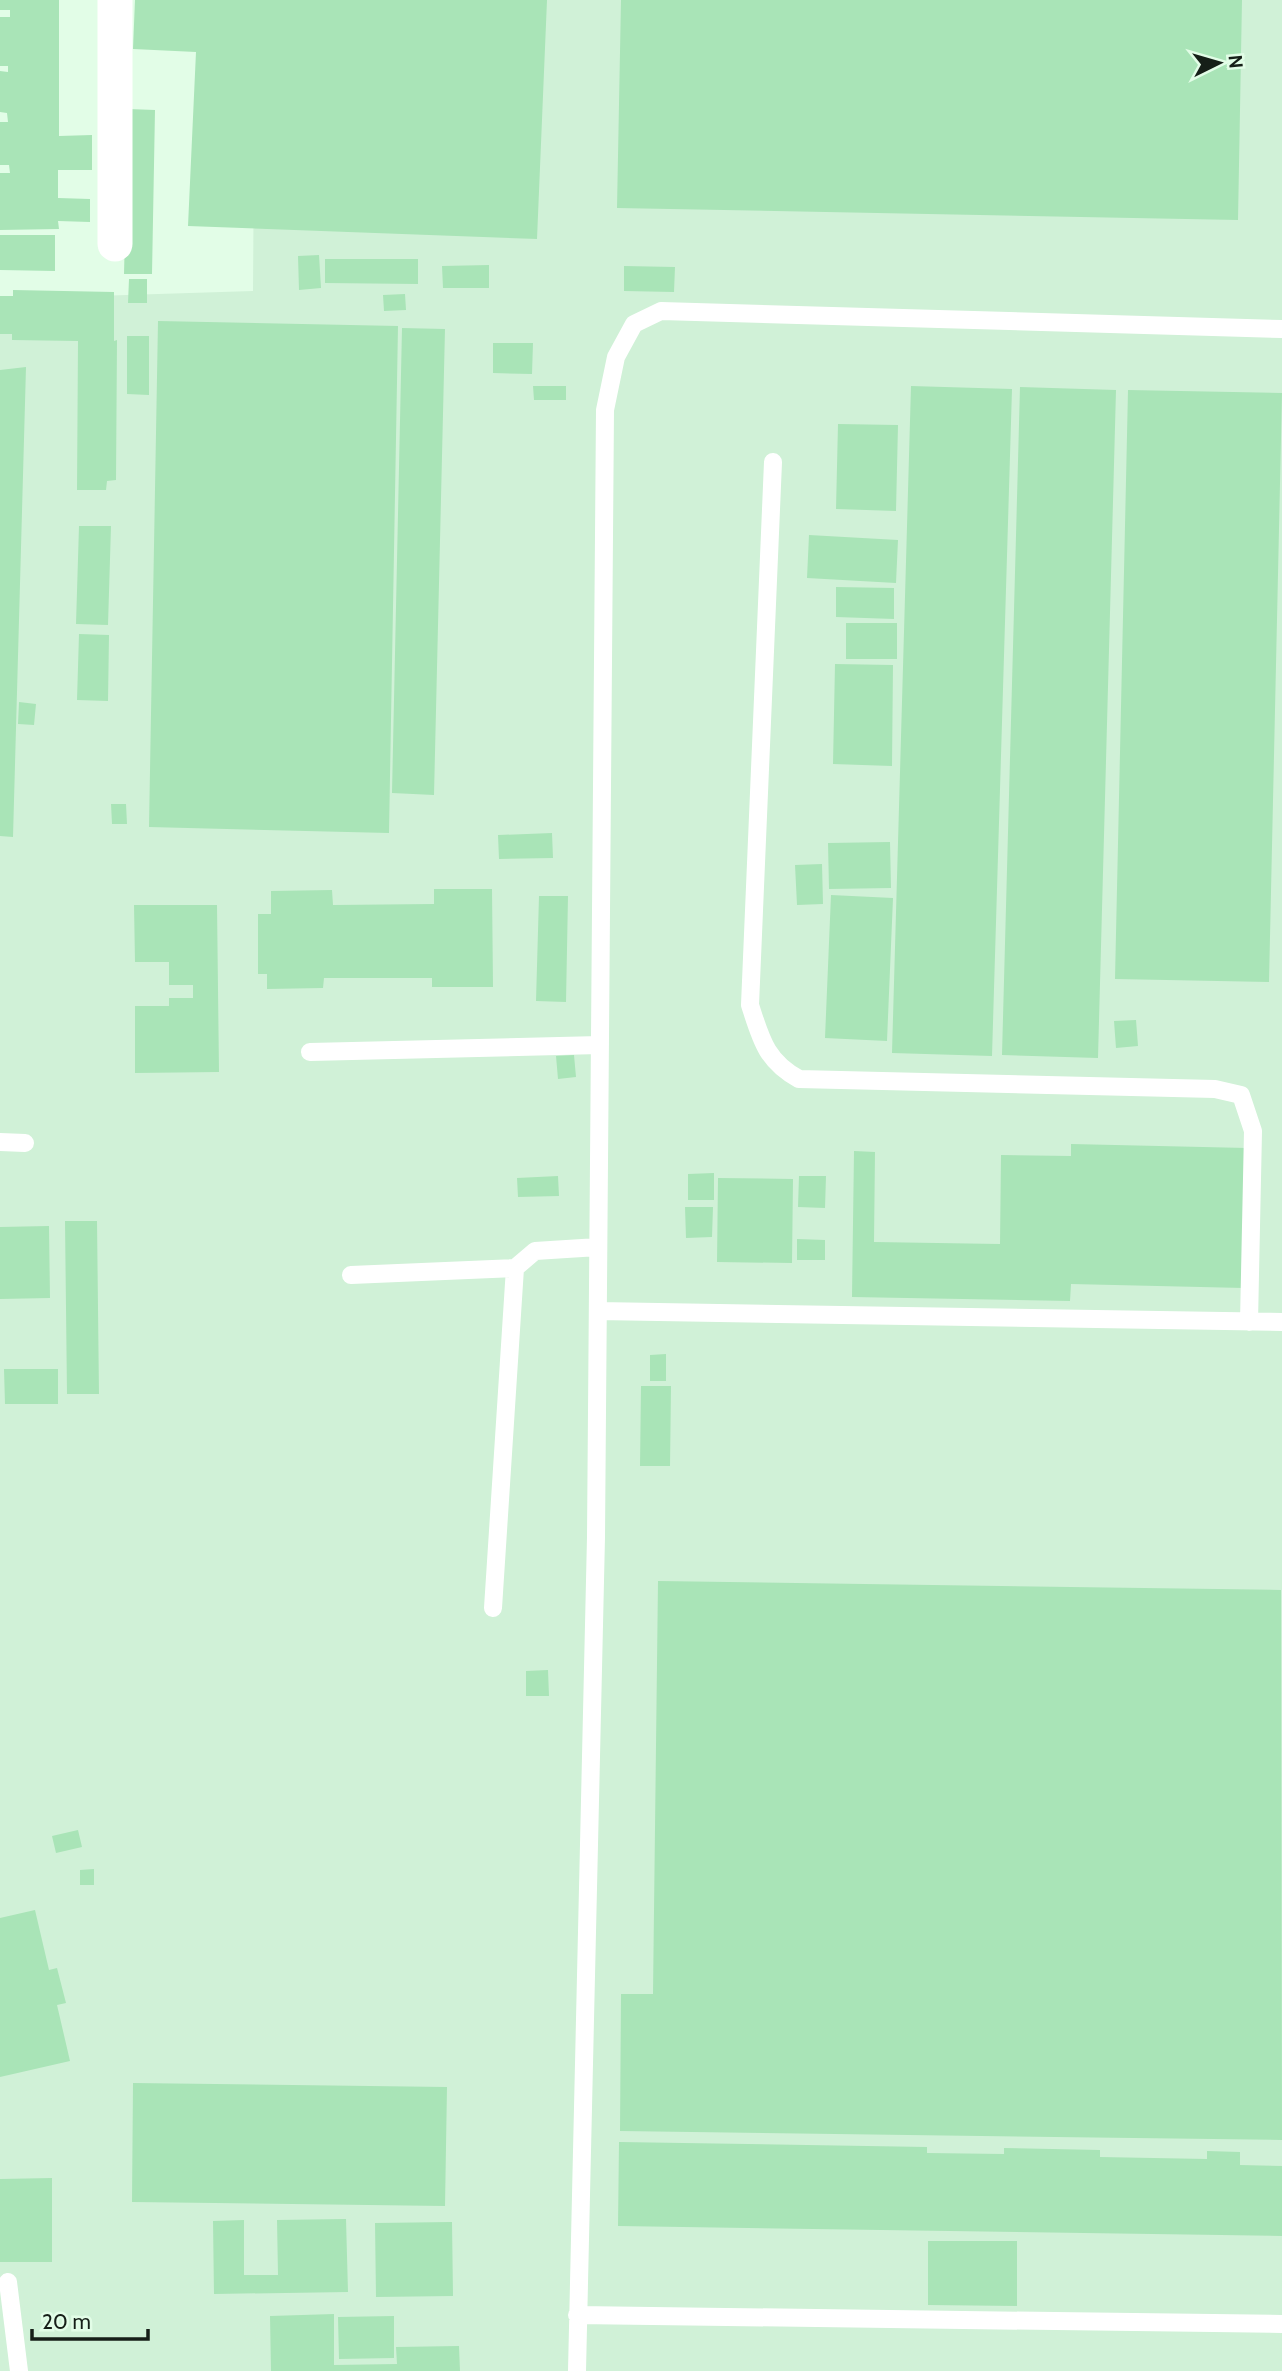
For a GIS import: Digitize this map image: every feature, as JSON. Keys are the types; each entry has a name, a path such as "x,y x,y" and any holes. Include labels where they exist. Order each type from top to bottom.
{"street":[{"path":"115,0 115,244"}],"lane":[{"path":"577,2371 596,1537 606,410 615,357 634,324 661,312 1282,329"},
{"path":"774,462 750,1005 759,1035 770,1058 783,1071 799,1079 1215,1089 1241,1095 1253,1131 1249,1322"},
{"path":"310,1052 600,1045"},
{"path":"0,1142 25,1143"},
{"path":"351,1275 515,1268 536,1251 598,1247"},
{"path":"493,1608 515,1268"},
{"path":"598,1311 1282,1322"},
{"path":"8,2282 19,2371"},
{"path":"578,2315 1282,2325"}],"shaded area":[{"path":"255,0 1282,0 1282,2371 0,2371 0,299 253,291"}],"building":[{"path":"0,0 59,0 59,136 92,135 92,170 58,170 58,198 90,199 90,222 58,221 59,229 0,230 0,173 10,173 9,165 0,165 0,122 8,122 7,113 0,112 0,71 8,72 8,66 0,66 0,17 10,17 10,10 0,10"},
{"path":"135,0 547,0 537,239 188,226 196,52 133,49"},
{"path":"621,0 1242,0 1238,220 617,208"},
{"path":"128,109 155,110 152,274 124,274"},
{"path":"0,235 55,235 55,271 0,270"},
{"path":"319,255 321,288 299,290 298,256"},
{"path":"325,259 418,259 418,284 325,283"},
{"path":"489,265 489,288 443,288 442,266"},
{"path":"624,266 675,267 674,292 624,291"},
{"path":"129,279 147,279 147,303 128,303"},
{"path":"13,290 114,292 114,341 117,340 116,480 107,481 106,490 77,490 78,341 12,340 12,334 0,334 0,296 13,296"},
{"path":"405,294 406,310 384,311 383,295"},
{"path":"158,321 398,326 389,833 149,827"},
{"path":"402,328 445,329 434,795 392,793"},
{"path":"127,336 149,336 149,395 127,394"},
{"path":"493,343 533,343 532,374 493,373"},
{"path":"26,367 13,837 0,836 0,370"},
{"path":"533,386 566,386 566,400 534,400"},
{"path":"911,386 1012,389 992,1056 892,1053"},
{"path":"1020,387 1116,390 1098,1058 1002,1055"},
{"path":"1128,390 1282,393 1269,982 1115,979"},
{"path":"838,424 898,425 896,511 836,509"},
{"path":"79,526 111,526 108,625 76,624"},
{"path":"809,535 898,540 896,583 807,578"},
{"path":"836,587 894,588 894,619 836,617"},
{"path":"846,623 897,623 897,659 846,659"},
{"path":"79,634 109,635 108,701 77,700"},
{"path":"835,664 893,665 892,766 833,764"},
{"path":"19,702 36,704 34,725 18,724"},
{"path":"111,804 126,804 127,824 112,824"},
{"path":"552,833 553,858 499,859 498,835"},
{"path":"890,842 891,888 829,889 828,843"},
{"path":"822,864 823,904 797,905 795,865"},
{"path":"434,889 492,889 493,987 432,987 432,978 324,978 323,988 267,989 267,974 258,974 258,914 271,914 271,891 332,890 333,905 434,904"},
{"path":"831,895 893,898 887,1041 825,1038"},
{"path":"539,896 568,896 566,1002 536,1001"},
{"path":"134,905 217,905 219,1072 135,1073 135,1006 169,1006 169,998 193,998 193,985 169,985 169,962 135,962"},
{"path":"1136,1020 1138,1046 1116,1048 1114,1021"},
{"path":"574,1055 576,1077 558,1079 556,1056"},
{"path":"1071,1144 1247,1148 1244,1288 1071,1284 1070,1301 852,1297 854,1151 875,1152 874,1242 1000,1244 1001,1155 1071,1156"},
{"path":"714,1173 714,1200 688,1200 688,1174"},
{"path":"558,1176 559,1196 518,1197 517,1178"},
{"path":"799,1176 826,1176 825,1208 798,1207"},
{"path":"718,1178 793,1179 792,1263 717,1262"},
{"path":"685,1207 713,1207 712,1237 686,1238"},
{"path":"65,1221 97,1221 99,1394 67,1394"},
{"path":"49,1226 50,1298 0,1299 0,1227"},
{"path":"797,1239 825,1240 825,1260 797,1260"},
{"path":"666,1354 666,1381 650,1381 650,1355"},
{"path":"4,1369 58,1369 58,1404 5,1404"},
{"path":"641,1386 671,1386 670,1466 640,1466"},
{"path":"658,1581 1281,1590 1282,2140 620,2131 621,1994 653,1994"},
{"path":"548,1670 549,1696 526,1696 526,1671"},
{"path":"78,1830 82,1847 56,1853 52,1836"},
{"path":"94,1869 94,1885 80,1885 80,1870"},
{"path":"35,1910 49,1970 57,1968 66,2003 57,2005 70,2061 0,2077 0,1918"},
{"path":"133,2083 447,2087 445,2206 132,2202"},
{"path":"619,2142 927,2147 927,2153 1004,2154 1004,2148 1100,2150 1100,2157 1207,2159 1207,2151 1240,2152 1240,2165 1282,2166 1282,2236 618,2226"},
{"path":"52,2178 52,2262 0,2262 0,2179"},
{"path":"346,2219 348,2292 214,2294 213,2221 244,2220 244,2275 278,2275 277,2220"},
{"path":"452,2222 453,2296 376,2297 375,2223"},
{"path":"928,2241 1017,2241 1017,2306 928,2305"},
{"path":"334,2314 334,2365 397,2364 396,2347 459,2346 460,2371 271,2371 270,2316"},
{"path":"394,2316 394,2358 339,2359 338,2317"}]}
